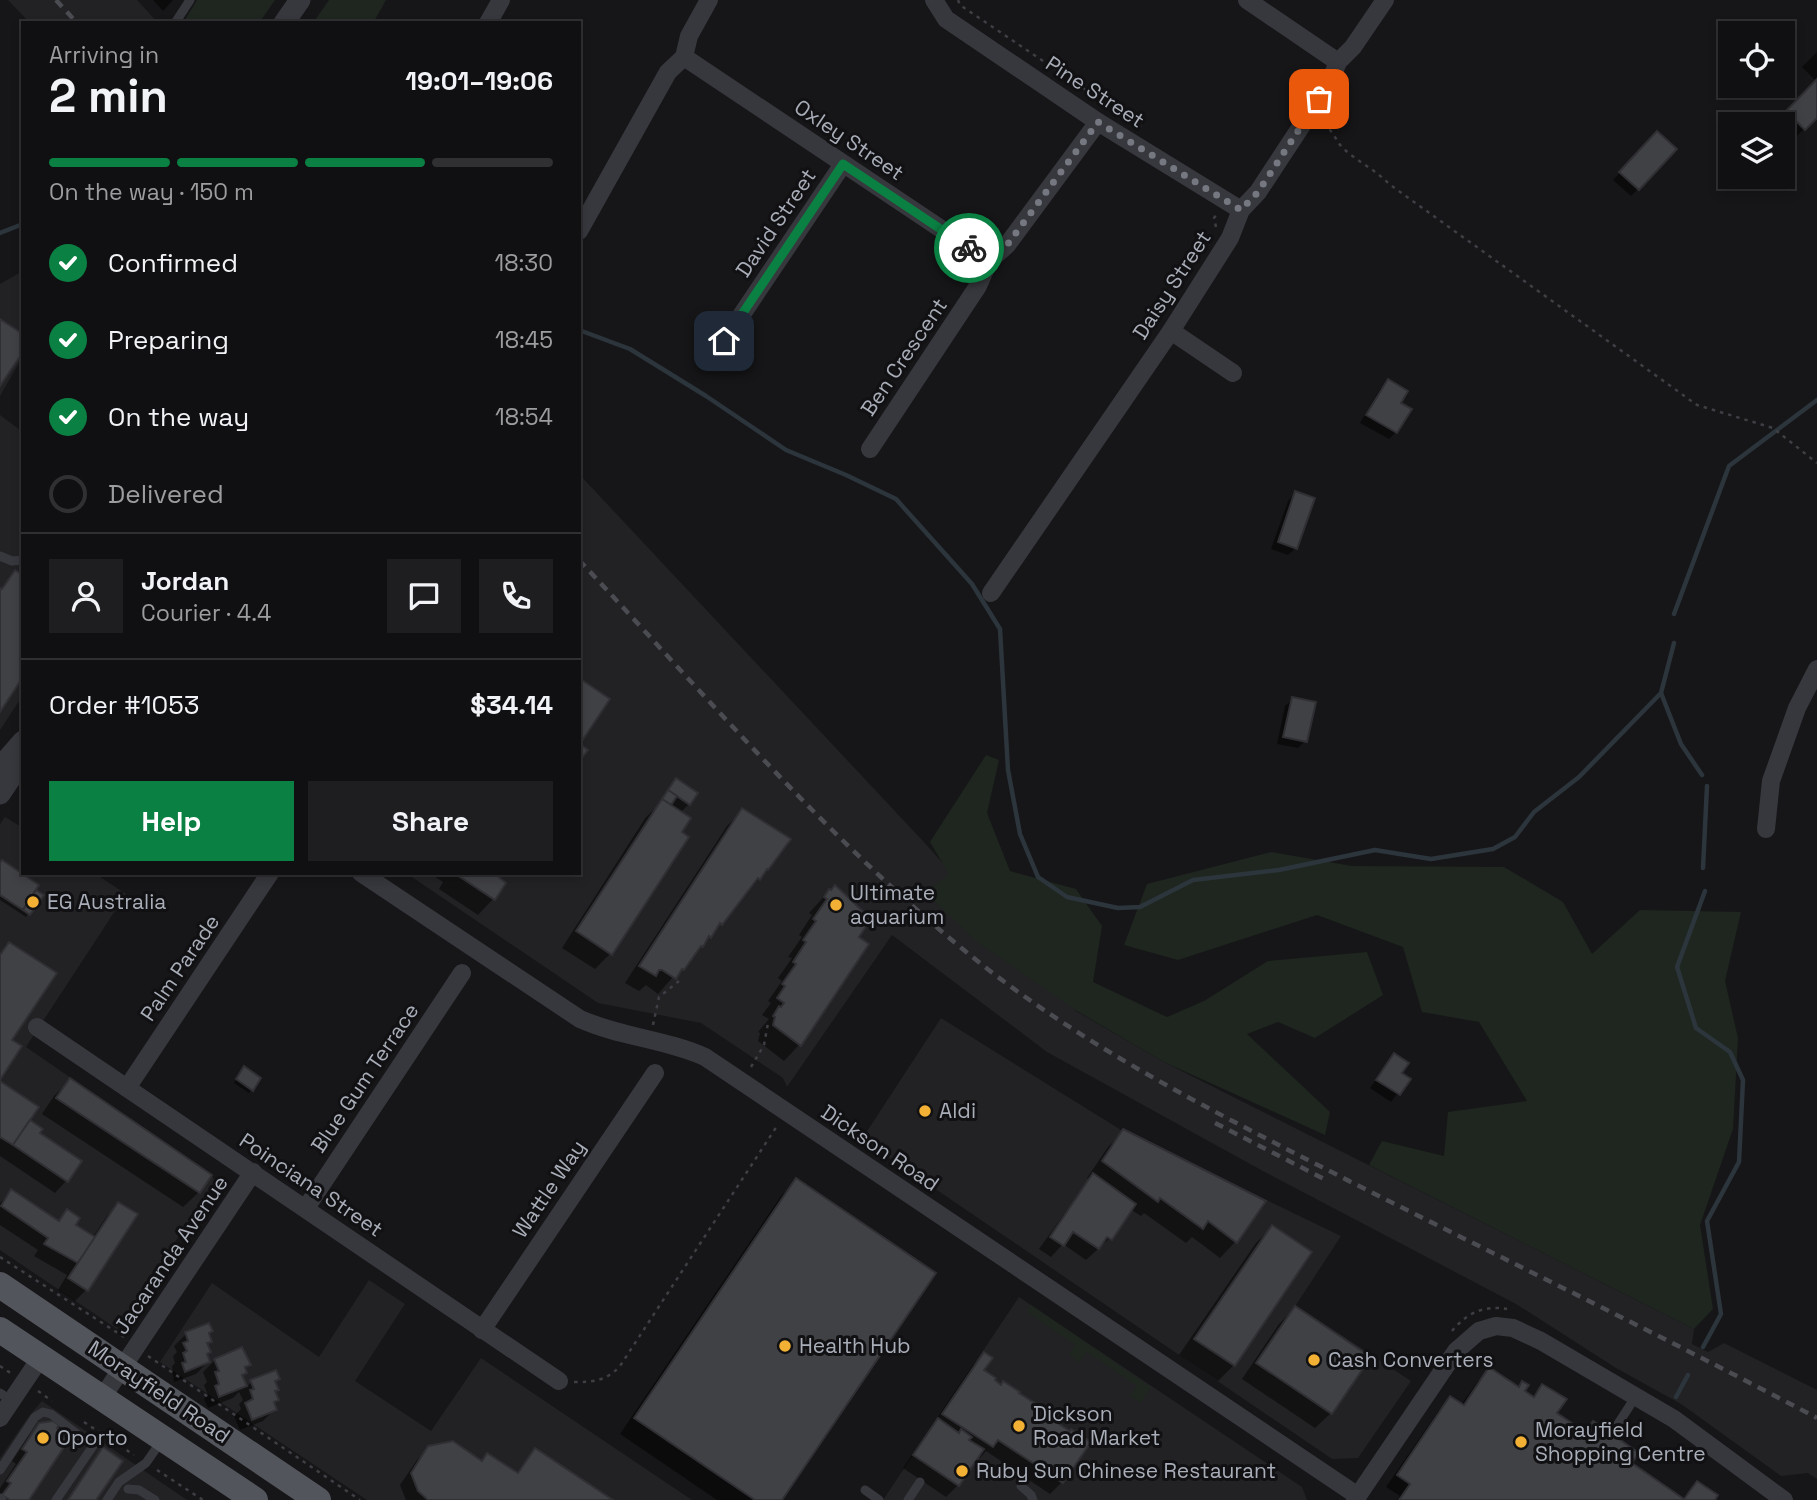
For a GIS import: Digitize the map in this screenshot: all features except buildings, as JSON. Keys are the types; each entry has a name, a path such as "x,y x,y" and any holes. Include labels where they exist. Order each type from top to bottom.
{"main road":[{"name":"Morayfield Road","path":"0,1285 130,1358 318,1500"},
{"name":"Morayfield Road","path":"0,1329 255,1500"}],"street":[{"path":"286,21 300,0"},
{"path":"489,21 501,0"},
{"path":"581,227 668,72 684,57 689,36 709,0"},
{"name":"Pine Street","path":"934,0 946,19 1098,122 1241,210"},
{"path":"1247,0 1338,62"},
{"name":"Daisy Street","path":"991,593 1171,331 1230,238 1241,210 1258,192 1329,84 1338,62 1353,47 1385,0"},
{"name":"Oxley Street","path":"684,57 989,261"},
{"name":"Ben Crescent","path":"870,449 978,286 989,261 1007,245 1098,122"},
{"name":"David Street","path":"724,341 843,164"},
{"path":"1171,331 1233,373"},
{"path":"1766,829 1771,781 1797,708 1817,669"},
{"path":"0,768 21,743"},
{"path":"0,794 21,763"},
{"name":"Palm Parade","path":"127,1088 269,875"},
{"name":"Dickson Road","path":"364,875 580,1019 596,1026 688,1049 705,1057 1356,1498"},
{"name":"Blue Gum Terrace","path":"306,1208 462,973"},
{"name":"Poinciana Street","path":"37,1027 559,1381"},
{"name":"Wattle Way","path":"482,1330 654,1073"},
{"name":"Jacaranda Avenue","path":"102,1398 253,1172"},
{"path":"1356,1498 1456,1351 1467,1339 1487,1328 1505,1327 1523,1332 1636,1396 1692,1431 1784,1500"},
{"path":"0,1418 6,1397 24,1382 41,1357"}],"lane":[{"path":"176,21 190,0"},
{"path":"0,556 12,561 21,559"},
{"path":"1616,1427 1636,1396"},
{"path":"0,1470 35,1417 43,1412 51,1414 93,1446 56,1500"},
{"path":"107,1500 119,1482 146,1463 163,1438"},
{"path":"119,1482 136,1500"},
{"path":"908,1500 920,1482"},
{"path":"1021,1486 1033,1500"},
{"path":"128,1489 139,1490 155,1500"},
{"path":"865,1490 879,1500"}],"path":[{"path":"958,0 960,5 1145,130"},
{"path":"1309,114 1334,131 1342,148 1389,184 1697,405 1773,428 1817,463"},
{"path":"653,1025 659,997 679,981"},
{"path":"749,1070 764,1045 768,1023"},
{"path":"559,1381 594,1382 610,1377 620,1366 777,1125 784,1128"},
{"path":"0,1258 130,1358 360,1500"},
{"path":"1451,1332 1460,1321 1478,1310 1512,1310"},
{"path":"0,1366 56,1403"},
{"path":"76,1416 203,1500"}],"shaded area":[{"path":"8,0 137,0 156,21 28,21"},
{"path":"197,0 275,0 260,21 184,21"},
{"path":"329,0 386,0 374,21 314,21"},
{"path":"21,272 21,359 0,396 0,284"},
{"path":"0,415 20,430 21,698 0,730"},
{"path":"581,476 922,840 1076,1011 1164,1062 1694,1329 1692,1344 1708,1352 1724,1343 1817,1390 1817,1479 1808,1473 1781,1476 1681,1404 1616,1368 1516,1304 1261,1170 1047,1052 892,935 787,1087 783,1078 701,1023 598,1003 409,875 581,875"},
{"path":"986,755 999,760 987,813 1010,871 1076,889 1102,926 1093,982 1167,1017 1204,1001 1268,961 1367,952 1383,995 1315,1038 1278,1022 1247,1034 1330,1112 1325,1135 1164,1062 1077,1011 976,941 926,893 949,874 930,842"},
{"path":"5,817 21,827 21,875 97,875 126,894 26,1047 212,1175 215,1182 117,1329 0,1250 0,824"},
{"path":"1271,852 1352,866 1504,867 1563,902 1592,954 1640,910 1741,912 1725,981 1738,1038 1733,1129 1700,1225 1713,1309 1694,1329 1369,1165 1382,1141 1444,1156 1448,1112 1527,1101 1479,1022 1422,1012 1403,947 1317,915 1178,960 1124,945 1147,884"},
{"path":"941,1018 1121,1130 1341,1236 1296,1305 1411,1381 1358,1458 1332,1459 862,1139"},
{"path":"369,1280 405,1304 355,1381 431,1431 481,1358 692,1500 367,1500 160,1362 212,1283 319,1357"},
{"path":"1019,1297 1302,1487 1307,1500 883,1500"},
{"path":"1031,1305 1151,1387 1140,1403 1130,1396 1137,1386 1087,1352 1079,1362 1069,1355 1075,1345 1027,1312"},
{"path":"42,1401 187,1500 0,1500 0,1458"}],"waterway":[{"path":"0,233 21,225"},
{"path":"581,331 630,349 786,450 896,499 972,584 1000,629 1008,770 1020,834 1038,877 1067,897 1118,908 1140,907 1193,880 1279,870 1375,850 1431,859 1493,849 1515,837 1534,812 1579,777 1661,693 1674,643"},
{"path":"1674,614 1729,466 1817,400"},
{"path":"1661,693 1681,744 1702,775"},
{"path":"1703,868 1707,786"},
{"path":"1703,1347 1721,1314 1707,1221 1739,1162 1743,1080 1730,1052 1696,1028 1677,967 1705,891"},
{"path":"1676,1397 1688,1375"}],"railway":[{"path":"56,0 75,21"},
{"path":"581,562 828,826 934,925 1033,1002 1121,1059 1213,1110 1817,1418"},
{"path":"1215,1123 1324,1179"}],"way so far":[{"path":"969,248 989,261 1007,245 1098,122 1241,210 1258,192 1319,99"}],"place":[{"name":"EG Australia","path":"33,902"},
{"name":"Ultimate aquarium","path":"836,905"},
{"name":"Aldi","path":"925,1111"},
{"name":"Health Hub","path":"785,1346"},
{"name":"Cash Converters","path":"1314,1360"},
{"name":"Dickson Road Market","path":"1019,1426"},
{"name":"Oporto","path":"43,1438"},
{"name":"Morayfield Shopping Centre","path":"1521,1442"},
{"name":"Ruby Sun Chinese Restaurant","path":"962,1471"}],"route":[{"path":"724,341 843,164 969,248"}]}
